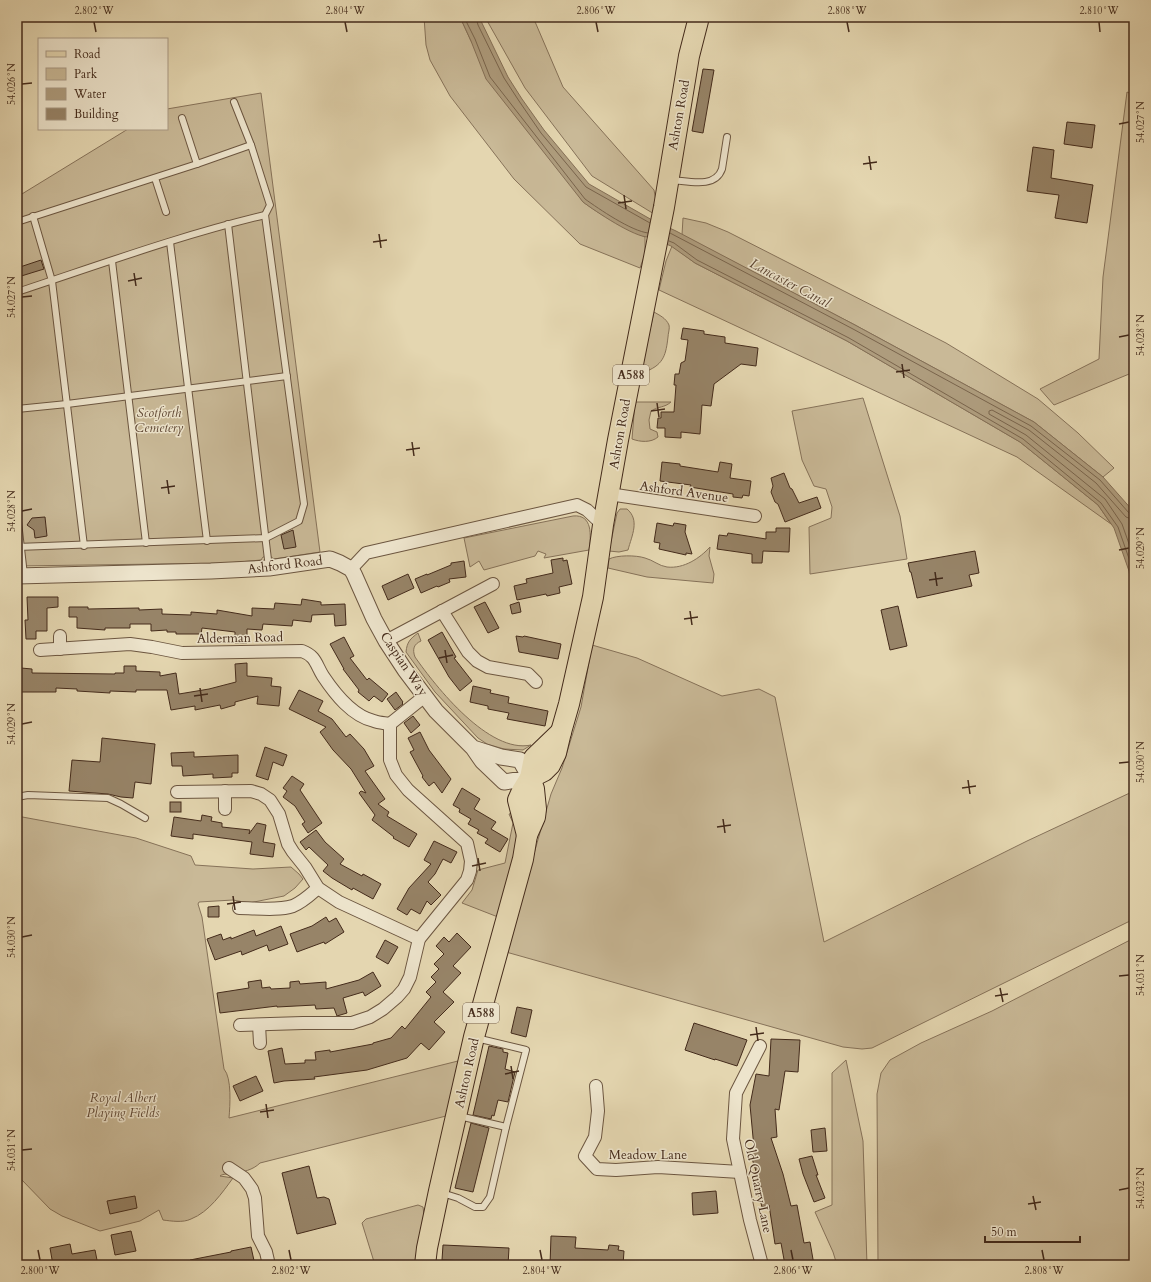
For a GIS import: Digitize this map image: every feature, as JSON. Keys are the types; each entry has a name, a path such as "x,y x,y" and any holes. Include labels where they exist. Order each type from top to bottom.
{"main road":[{"name":"Ashton Road","path":"425,1265 439,1191 474,1037 524,859 527,835 518,800 530,778 534,758 561,732 569,704 593,597 603,525 618,440 662,217 689,56 699,17"}],"street":[{"name":"Ashford Avenue","path":"609,494 755,516"},
{"path":"351,569 366,553 577,505 587,510 603,525"},
{"name":"Ashford Road","path":"21,576 269,568 330,559 351,569"},
{"name":"Caspian Way","path":"351,569 386,641 405,670 425,696 449,724 473,748 482,761 504,782 530,778 520,760 502,757 473,748"},
{"path":"386,641 442,611 487,583"},
{"path":"442,611 468,652 477,661 488,667 528,674 536,682"},
{"path":"60,636 60,649"},
{"name":"Alderman Road","path":"40,650 130,644 182,653 302,651 309,654 314,659 323,676 339,697 355,713 373,721 390,724"},
{"path":"240,1025 352,1023 370,1017 383,1009 404,989 410,977 419,939 468,880 470,871 470,856 467,843 408,790 396,775 390,760 390,724 425,696"},
{"path":"225,791 225,809"},
{"path":"177,792 251,791 261,794 270,800 279,814 288,844 318,888 339,902 419,939"},
{"path":"239,908 278,908 292,906 304,900 318,888"},
{"path":"259,1024 260,1043"},
{"name":"Old Quarry Lane","path":"760,1046 736,1093 733,1139 762,1265"},
{"name":"Meadow Lane","path":"596,1086 598,1111 595,1136 585,1156 598,1169 616,1170 658,1168 740,1172"},
{"path":"229,1168 244,1178 252,1189 255,1198 258,1236 266,1252 269,1265"}],"lane":[{"path":"19,548 266,538 299,522 304,504 265,215 270,205 251,145 234,102"},
{"path":"182,118 198,164"},
{"path":"668,180 702,182 713,180 722,170 726,137"},
{"path":"17,222 198,164 251,145"},
{"path":"155,178 166,212"},
{"path":"17,292 170,242 228,224 265,215"},
{"path":"33,216 52,281 84,546"},
{"path":"228,224 269,568"},
{"path":"170,242 207,541"},
{"path":"112,261 146,543"},
{"path":"17,409 287,376"},
{"path":"17,513 21,576"},
{"path":"17,797 28,795 108,798 145,818"},
{"path":"439,1191 458,1198 475,1207 483,1207 490,1197 526,1050 474,1037"},
{"path":"457,1116 506,1127"}],"green space":[{"path":"424,17 460,17 471,41 583,202 613,221 645,237 645,254 640,268 580,244 514,179 450,96 430,60 426,45"},
{"path":"485,17 533,17 563,87 654,190 659,217 592,176 525,88"},
{"path":"1127,92 1134,95 1134,372 1054,405 1040,389 1099,359 1103,277"},
{"name":"Scotforth Cemetery","path":"261,93 320,552 274,559 270,556 263,557 261,560 228,563 17,566 17,197 126,130 168,130 168,109"},
{"path":"683,218 706,223 728,232 946,343 1038,399 1078,433 1114,468 1103,477 1034,422 855,325 682,235"},
{"path":"672,246 695,263 847,341 1020,442 1098,505 1111,524 1017,457 659,290 666,261"},
{"path":"654,312 666,320 669,325 669,329 665,353 661,362 647,371 642,365"},
{"path":"863,398 900,516 907,559 810,574 809,527 831,518 832,507 826,489 814,486 802,460 792,411"},
{"path":"635,402 671,402 651,411 649,420 650,429 657,432 658,437 655,439 638,441 632,439"},
{"path":"620,509 627,509 631,513 634,523 633,533 628,550 619,552 609,551 617,513"},
{"path":"573,516 580,516 587,522 590,533 589,550 544,558 546,554 538,551 535,556 484,570 479,561 470,567 464,538"},
{"path":"710,547 709,556 714,574 713,583 647,577 608,568 609,559 627,556 645,558 667,567 679,566 696,559"},
{"path":"418,633 421,641 414,647 415,657 436,685 465,716 481,729 498,739 515,745 531,745 523,750 504,749 487,744 478,738 435,692 406,652 409,641"},
{"path":"592,645 637,658 722,696 759,689 775,697 824,942 1027,841 1134,791 1134,919 872,1048 862,1049 843,1047 506,952 551,794 562,768 581,707"},
{"path":"516,812 519,831 517,853 498,917 462,903 472,890 478,870 505,863 513,823 509,814"},
{"name":"Royal Albert Playing Fields","path":"17,816 136,838 191,856 195,865 253,869 291,867 303,879 295,888 284,896 249,903 233,900 199,902 198,904 202,917 224,1069 227,1073 229,1085 229,1118 462,1060 450,1115 260,1163 251,1169 244,1171 221,1175 220,1176 233,1178 220,1196 204,1212 184,1221 163,1220 159,1210 140,1221 100,1231 62,1216 50,1209 21,1179 17,1177"},
{"path":"1134,938 1134,1265 965,1265 964,1263 878,1265 877,1094 881,1073 890,1060 921,1043 992,1011"},
{"path":"846,1060 863,1141 867,1265 837,1265 833,1252 815,1212 832,1205 832,1073"},
{"path":"418,1205 423,1207 424,1215 418,1265 375,1265 362,1223 366,1219"}],"water":[{"path":"460,17 479,17 508,77 522,99 544,130 589,184 652,220 676,231 855,325 1034,422 1103,477 1134,512 1134,601 1129,571 1114,528 1098,505 1020,442 847,341 695,263 671,246 625,229 583,202 486,79"}],"building":[{"path":"703,69 714,70 703,133 692,131"},
{"path":"1067,122 1095,125 1092,148 1064,144"},
{"path":"1033,147 1054,150 1051,178 1093,185 1087,223 1055,218 1059,195 1027,191"},
{"path":"41,260 44,269 18,277 17,268"},
{"path":"683,328 704,331 704,334 725,337 725,343 758,348 756,366 741,364 714,384 711,406 702,405 700,434 681,432 681,438 665,437 665,428 657,428 658,418 661,418 661,412 674,412 676,385 674,385 675,374 679,374 681,363 685,361 688,340 681,339"},
{"path":"662,462 718,472 720,462 732,464 730,478 751,481 749,496 743,495 742,498 733,497 733,494 690,487 691,485 660,481"},
{"path":"784,473 790,488 792,489 799,503 817,497 821,508 785,522 778,504 775,502 771,492 773,486 771,478"},
{"path":"45,517 47,536 35,538 34,530 27,525 32,518"},
{"path":"657,523 673,526 674,523 686,525 685,532 692,554 686,553 686,555 659,549 660,543 654,542"},
{"path":"776,528 790,528 789,552 763,551 762,563 752,563 752,554 717,549 719,535 727,536 728,533 766,539 766,532 776,532"},
{"path":"293,530 296,547 284,549 281,535"},
{"path":"975,551 979,573 969,575 972,586 917,598 908,563"},
{"path":"563,558 563,561 567,560 572,584 559,587 560,593 547,596 546,594 517,600 514,586 527,583 526,579 553,573 551,560"},
{"path":"464,561 466,577 449,579 450,582 421,593 415,579 451,565 451,563"},
{"path":"408,574 414,588 388,600 382,586"},
{"path":"27,597 58,597 58,607 47,608 47,631 36,631 36,639 26,639 25,620 28,620"},
{"path":"302,599 321,602 321,605 345,604 346,625 335,626 334,614 312,615 311,622 293,620 292,626 263,624 262,630 247,629 247,643 235,643 235,632 202,628 201,634 176,634 176,632 167,632 167,630 151,631 151,624 130,624 130,628 105,628 105,630 77,628 77,617 69,617 69,607 88,607 88,609 162,609 162,614 191,615 191,612 217,614 217,610 252,616 252,608 274,609 275,603 301,605"},
{"path":"485,602 499,628 488,633 474,607"},
{"path":"519,602 521,612 512,614 510,605"},
{"path":"898,606 907,646 890,650 881,610"},
{"path":"442,632 456,657 454,658 472,681 460,691 449,677 428,640"},
{"path":"516,636 524,636 561,644 558,659 519,652"},
{"path":"344,637 354,656 350,658 367,680 369,678 388,694 382,702 374,696 369,701 358,692 359,690 343,669 330,644"},
{"path":"247,663 247,676 272,678 271,686 281,687 279,706 257,704 258,696 235,702 235,705 221,709 220,705 195,710 195,706 171,710 167,690 136,690 136,692 110,691 110,693 56,688 56,692 17,692 17,674 21,674 21,668 32,669 32,673 115,674 124,673 124,666 136,666 136,671 160,672 160,676 176,673 179,694 209,689 236,682 235,664"},
{"path":"473,686 491,690 490,693 509,697 508,703 548,711 545,726 507,719 509,713 488,709 488,706 470,702"},
{"path":"299,690 323,701 318,711 332,719 346,737 350,734 364,749 374,766 365,771 385,799 378,804 389,812 387,816 417,834 409,847 393,838 394,837 372,820 375,815 359,793 361,791 366,793 351,769 333,750 320,732 326,727 289,709"},
{"path":"396,692 403,704 395,710 387,699"},
{"path":"413,716 420,725 411,733 404,723"},
{"path":"420,732 429,750 451,779 442,793 434,782 429,786 422,777 423,776 410,752 414,750 408,738"},
{"path":"102,738 155,744 151,784 135,782 133,798 108,794 69,791 72,760 100,762"},
{"path":"265,747 287,755 283,766 273,762 268,780 256,776"},
{"path":"194,752 194,757 238,755 238,773 232,773 232,777 213,778 213,774 183,776 182,766 172,766 171,753"},
{"path":"292,776 304,784 300,790 322,823 308,833 302,824 305,822 295,806 283,797 287,791 283,788"},
{"path":"462,788 480,799 474,809 496,822 491,829 508,839 500,852 485,843 488,839 477,833 479,830 468,824 471,819 459,812 460,809 453,805"},
{"path":"170,802 181,802 181,812 170,812"},
{"path":"202,815 212,817 211,821 222,823 222,827 250,830 249,834 257,823 266,825 263,842 275,844 273,857 250,854 252,842 193,834 193,839 171,836 174,817 201,821"},
{"path":"316,830 325,842 344,859 340,864 381,884 373,899 353,888 352,890 323,871 328,865 309,847 306,850 300,842"},
{"path":"434,841 457,852 451,863 443,859 435,874 428,882 441,895 431,905 427,901 420,914 411,909 407,915 397,909 409,888 431,864 424,860"},
{"path":"219,906 219,917 208,917 208,907"},
{"path":"326,917 329,922 336,918 344,932 325,944 324,942 297,952 290,934 312,926"},
{"path":"281,926 288,944 269,951 267,945 242,955 241,951 215,960 207,939 221,934 223,940 231,937 231,939 254,930 256,936"},
{"path":"457,933 471,947 453,966 461,973 443,992 454,1002 434,1022 445,1032 429,1050 421,1043 407,1058 367,1070 314,1077 315,1079 274,1083 268,1051 282,1048 285,1064 305,1063 305,1060 316,1060 315,1052 330,1050 330,1052 373,1044 391,1038 402,1026 405,1029 431,997 426,992 436,982 431,977 439,969 434,964 444,954 436,946 444,937 449,942"},
{"path":"385,940 398,947 388,964 376,957"},
{"path":"373,972 381,986 365,996 363,992 343,998 347,1013 337,1016 334,1008 316,1009 315,1005 277,1006 220,1013 217,993 249,988 248,982 261,980 262,988 270,987 271,989 290,988 290,982 299,981 300,984 326,982 326,989 359,980"},
{"path":"517,1007 532,1010 526,1037 511,1033"},
{"path":"694,1023 747,1040 737,1066 685,1050"},
{"path":"771,1039 800,1040 798,1072 785,1071 779,1110 775,1109 777,1137 771,1138 783,1174 791,1206 797,1205 804,1243 810,1242 814,1265 785,1265 781,1243 775,1244 769,1205 762,1207 757,1188 761,1187 749,1149 754,1148 750,1105 756,1074 769,1076"},
{"path":"489,1046 503,1049 503,1052 508,1053 505,1069 515,1072 508,1102 498,1100 494,1116 492,1115 491,1119 473,1115"},
{"path":"256,1076 263,1091 240,1101 233,1086"},
{"path":"471,1123 489,1128 473,1192 455,1188"},
{"path":"825,1128 827,1151 813,1152 811,1130"},
{"path":"812,1156 818,1175 816,1175 825,1198 814,1202 799,1159"},
{"path":"309,1166 317,1198 324,1197 329,1199 336,1224 297,1234 282,1173"},
{"path":"716,1191 718,1213 693,1215 692,1193"},
{"path":"135,1196 137,1208 110,1214 107,1201"},
{"path":"131,1231 136,1251 115,1255 111,1235"},
{"path":"551,1236 576,1237 575,1248 608,1250 609,1245 619,1246 618,1250 624,1251 623,1265 550,1265"},
{"path":"70,1244 72,1254 95,1250 98,1265 53,1265 50,1248"},
{"path":"443,1245 509,1248 508,1265 491,1265 491,1262 442,1260"},
{"path":"251,1247 255,1265 191,1265 190,1260"}],"water label":[{"name":"Lancaster Canal","path":"790,283"}]}
